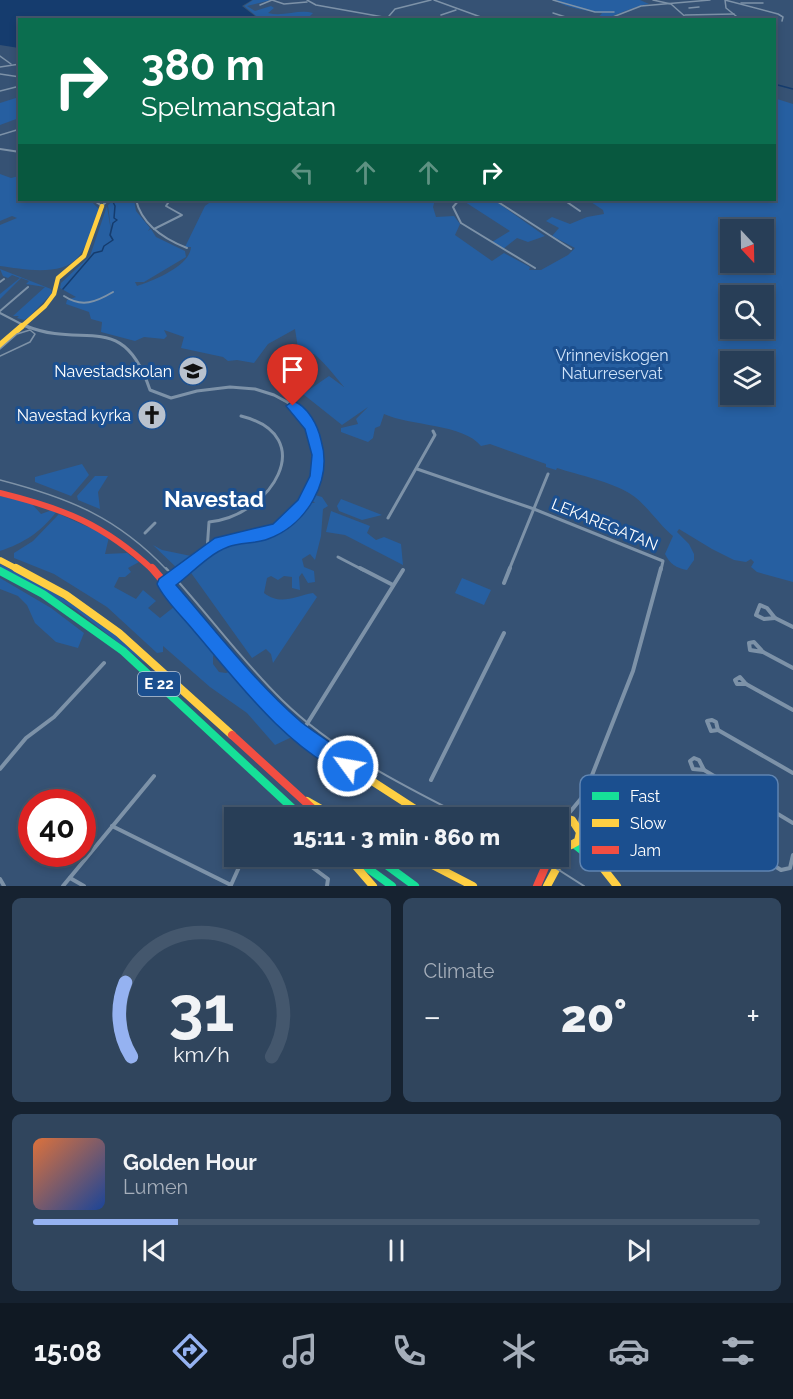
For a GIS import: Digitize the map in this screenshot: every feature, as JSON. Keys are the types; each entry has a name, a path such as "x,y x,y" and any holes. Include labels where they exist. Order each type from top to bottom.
{"main road":[{"path":"0,345 51,299 58,278 84,256 102,206"},
{"path":"0,493 58,508 95,525 128,549 165,584 232,663 301,734 412,807"},
{"name":"E 22","path":"0,560 47,584 106,623 141,651 310,807"},
{"name":"E 22","path":"0,571 47,596 113,642 291,807"},
{"path":"292,792 318,807"},
{"path":"547,886 580,831 572,820 569,820"},
{"path":"569,844 580,850"},
{"path":"357,867 373,886"},
{"path":"366,867 392,886"},
{"path":"389,867 415,886"},
{"path":"436,867 473,886"},
{"path":"537,886 545,867"},
{"path":"605,871 618,886"}],"street":[{"path":"389,16 395,9 433,0 483,18"},
{"path":"553,0 565,6 581,6 595,12 617,12 648,4 671,5 710,0"},
{"path":"653,0 671,5 687,18"},
{"path":"739,18 726,8 725,0 778,14 783,17 782,21"},
{"path":"260,5 275,1 285,4 306,1 394,18"},
{"path":"689,8 700,8 694,3"},
{"path":"738,4 763,3"},
{"path":"441,15 458,9"},
{"path":"608,18 617,12"},
{"path":"553,13 569,18"},
{"path":"685,15 734,13"},
{"path":"378,18 382,16"},
{"path":"0,56 11,64"},
{"path":"0,67 18,64"},
{"path":"0,74 18,77"},
{"path":"0,91 18,86"},
{"path":"0,135 18,130"},
{"path":"0,148 18,152"},
{"path":"94,201 102,206 107,201"},
{"path":"136,201 138,210 154,229 187,248"},
{"path":"154,229 182,215 168,209 166,206 169,201"},
{"path":"458,201 453,207 461,224 535,268"},
{"path":"497,201 571,249"},
{"path":"565,201 580,211"},
{"path":"0,282 4,279"},
{"path":"28,288 0,312 22,325 43,331 92,334 114,340 131,350 141,361 148,375 150,390 172,398 218,387 255,389 287,402 307,420 316,440 319,463 317,476 308,498 294,515 272,532 230,539 207,551 165,584"},
{"path":"64,296 74,303 94,303 113,292"},
{"path":"207,551 209,522 239,515 262,498 274,481 280,465 282,454 277,435 256,419 241,416"},
{"path":"388,518 435,435 433,430"},
{"name":"LEKAREGATAN","path":"417,469 534,509 663,561 635,665 592,775"},
{"name":"LEKAREGATAN","path":"504,583 548,474"},
{"path":"145,533 155,523"},
{"path":"338,557 393,585"},
{"path":"301,734 403,570"},
{"path":"775,618 764,619 756,615 760,604 767,608 775,618 793,627"},
{"path":"431,780 504,633"},
{"path":"763,652 793,668"},
{"path":"0,769 26,738 54,717 104,663"},
{"path":"746,684 793,710"},
{"path":"718,730 793,773"},
{"path":"704,770 712,775"},
{"path":"63,886 153,776"},
{"path":"569,811 580,799"},
{"path":"778,814 793,823"},
{"path":"112,825 231,886 239,867"},
{"path":"778,868 786,870 790,868 793,855"},
{"path":"312,867 328,879 327,886"},
{"path":"70,878 84,886"},
{"path":"0,879 4,886"}],"green space":[{"path":"253,0 271,0 247,6 255,11 271,6 274,8 268,13 308,12 313,13 310,16 318,18 259,18 244,6"},
{"path":"554,0 640,0 649,4 598,18 602,13"},
{"path":"18,97 18,118 0,125 0,103"},
{"name":"Vrinneviskogen Naturreservat","path":"776,99 793,104 793,582 757,572 751,567 754,562 751,559 746,562 734,560 679,529 677,532 689,544 694,560 687,570 677,567 665,554 673,536 641,502 629,493 594,479 546,467 546,464 490,444 481,446 473,439 450,429 384,414 380,426 375,428 373,438 368,442 341,432 341,428 358,424 356,419 368,407 342,425 303,394 329,376 344,387 314,354 306,355 300,361 295,329 268,344 254,363 228,361 223,357 181,348 184,337 164,330 167,336 164,339 144,337 135,341 101,332 102,322 91,319 89,312 66,304 67,300 76,297 60,288 61,283 90,256 107,206 112,238 108,205 113,201 134,201 136,211 150,228 148,231 151,229 156,237 185,251 186,257 144,282 135,282 137,286 170,272 184,260 189,254 191,247 185,247 205,206 212,201 435,201 433,207 436,217 454,216 460,224 455,235 492,261 504,253 530,267 529,270 541,270 568,255 575,248 552,236 559,228 546,221 552,217 570,224 587,217 604,214 603,210 590,201 776,201"},
{"path":"0,174 11,178 18,176 18,201 91,201 99,209 85,247 78,257 71,263 52,269 19,269 0,266 0,225 17,218 12,216 0,221"},
{"path":"464,201 495,201 545,236 528,242 517,238 503,249 492,242 510,231"},
{"path":"0,269 51,289 52,293 29,317 24,320 17,318 19,316 13,316 45,287 26,284 29,281 21,278 0,299 0,294 20,278 12,275 8,278 3,276"},
{"path":"82,464 89,475 71,496 35,482 35,477"},
{"path":"95,476 108,476 98,492 100,509 78,500 77,496"},
{"path":"315,495 322,497 328,506 323,509 321,536 315,560 310,554 302,559 304,567 314,571 315,582 308,583 302,573 299,577 300,590 292,588 292,577 284,576 278,580 271,576 267,578 264,593 282,600 313,593 317,597 273,663 271,654 266,649 252,658 189,570 231,541 278,534 289,528 309,503 315,503 311,499"},
{"path":"0,496 31,503 41,514 52,510 57,511 32,536 0,551"},
{"path":"341,499 382,515 362,520 339,511 337,506"},
{"path":"331,511 370,526 367,533 376,540 384,537 401,544 403,565 345,535 326,532"},
{"path":"59,514 90,526 109,537 105,554 127,553 139,562 128,568 131,572 125,577 119,577 114,587 136,599 143,590 156,601 148,608 160,618 179,603 219,650 213,656 213,664 219,672 226,673 234,670 250,686 245,692 264,702 293,733 292,737 275,745 247,713 210,687 163,646 163,652 157,653 107,607 54,574 14,558 14,553 33,541"},
{"path":"153,545 162,550 196,557 179,570"},
{"path":"0,564 56,594 101,623 121,637 145,663 76,610 0,567"},
{"path":"0,578 51,608 84,633 78,648 56,642 35,623 27,605 18,596 0,589"},
{"path":"462,578 491,590 484,605 455,593"}],"shaded area":[{"path":"0,0 252,0 242,6 258,18 18,18 18,48 0,45"}],"waterway":[{"path":"776,85 793,89"},
{"path":"63,289 94,253 102,251 104,246 113,240 110,235 113,223 117,220 114,218 115,206 112,201"}],"tram line":[{"path":"0,349 17,334 30,330 35,334 30,342 0,356"},
{"path":"0,480 48,494 91,512 130,536 167,570"},
{"path":"166,568 252,668 302,718 370,766 445,807"},
{"path":"554,867 584,886"}],"traffic: fast":[{"path":"0,571 43,594 123,651 291,807"},
{"path":"574,844 580,849"},
{"path":"366,867 392,886"},
{"path":"389,867 415,886"}],"traffic: slow":[{"path":"0,345 45,306 54,294 58,278 84,256 102,206"},
{"path":"0,560 66,595 119,633 232,735"},
{"path":"250,683 307,739 412,807"},
{"path":"307,801 318,807"},
{"path":"569,819 580,832 578,841 569,845"},
{"path":"357,867 373,886"},
{"path":"436,867 473,886"},
{"path":"547,886 557,867"},
{"path":"605,871 617,886"}],"traffic: jam":[{"path":"0,493 53,507 84,519 109,533 133,551 174,592 250,683"},
{"path":"232,735 311,807"},
{"path":"537,886 545,867"}],"place":[{"name":"Navestadskolan","path":"193,371"},
{"name":"Navestad kyrka","path":"152,415"}],"district":[{"name":"Navestad","path":"214,499"}],"route":[{"path":"293,406 311,427 319,455 317,476 304,504 278,529 220,543 165,584 232,663 292,726 316,746 348,766"}]}
